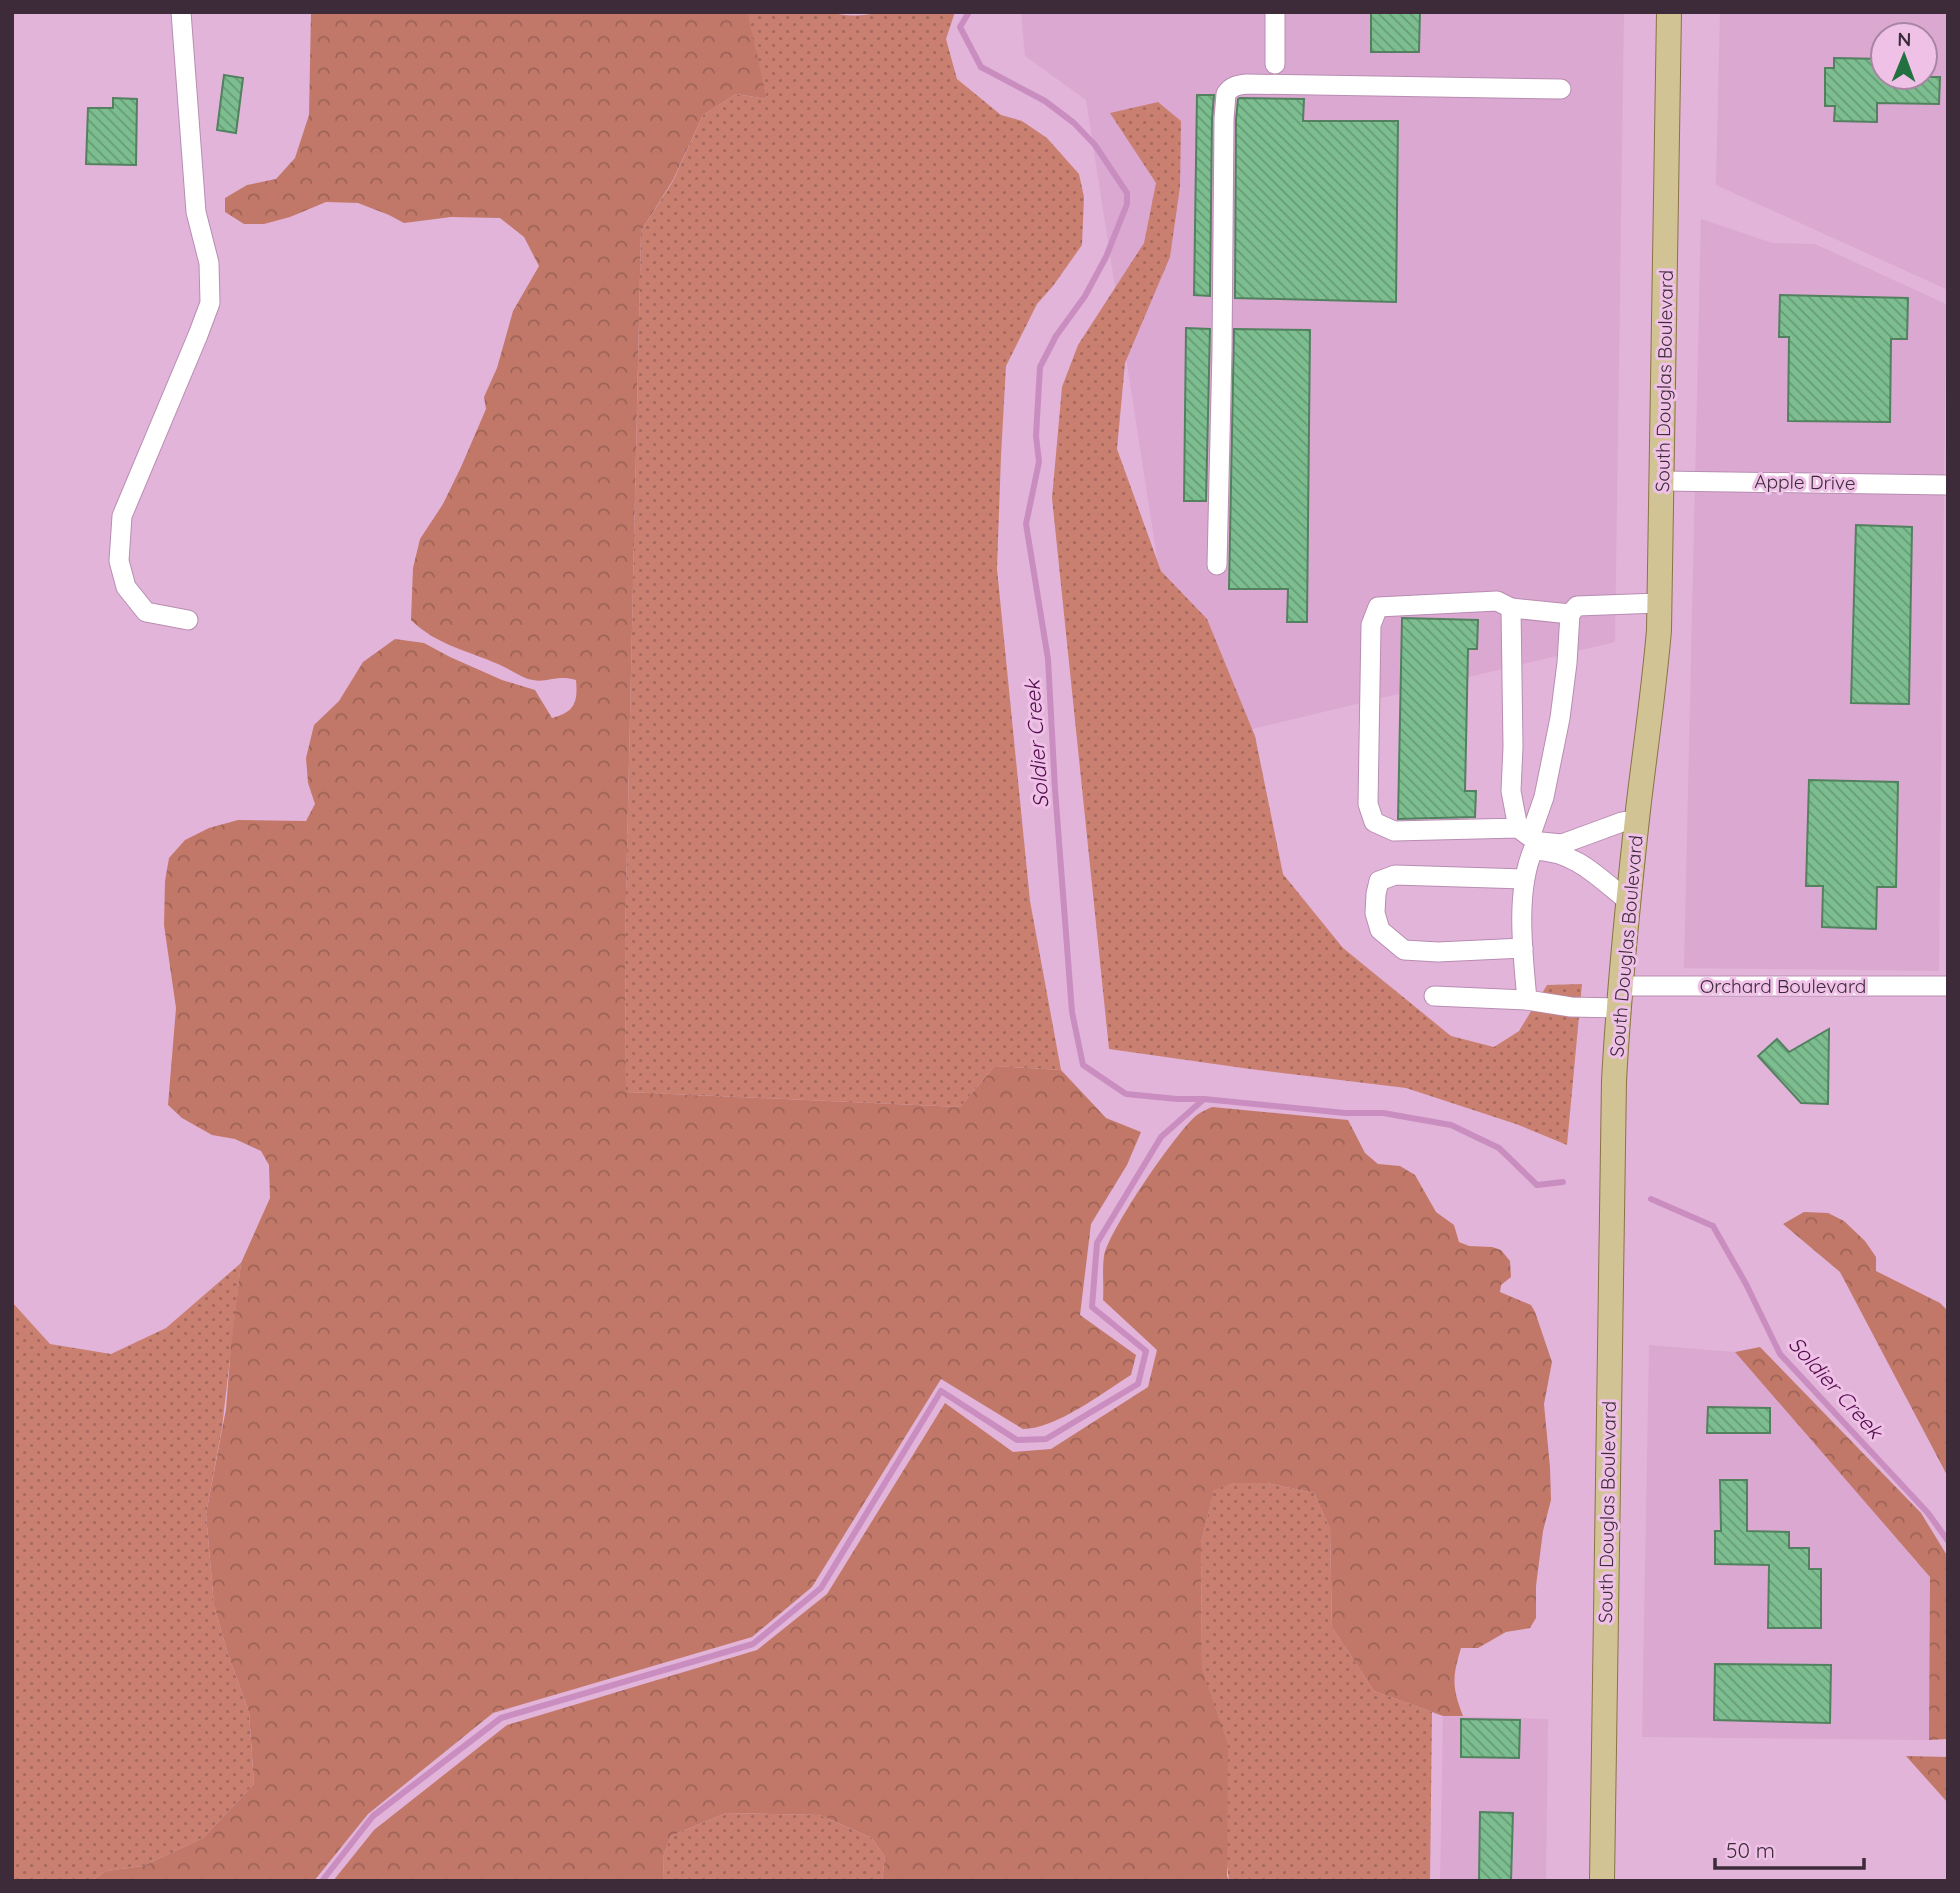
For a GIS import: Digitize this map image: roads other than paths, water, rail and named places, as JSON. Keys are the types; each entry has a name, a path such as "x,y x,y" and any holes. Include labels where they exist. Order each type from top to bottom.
{"main road":[{"name":"South Douglas Boulevard","path":"1602,1881 1614,1081 1619,997 1637,820 1654,690 1659,603 1669,12"}],"street":[{"path":"181,12 196,212 209,263 210,303 122,516 119,561 126,587 146,612 188,620"},
{"path":"1275,12 1275,64"},
{"path":"1217,565 1224,119 1228,91 1237,85 1247,84 1560,89"},
{"name":"Apple Drive","path":"1662,481 1948,485"},
{"path":"1570,614 1511,608 1497,601 1378,607 1371,625 1368,804 1374,822 1394,831 1524,832 1576,860 1629,902"},
{"path":"1524,832 1544,797 1560,718 1570,614 1577,606 1659,603"},
{"path":"1511,608 1511,791 1524,832"},
{"path":"1527,1000 1523,948 1524,879 1533,850 1556,847 1622,822 1637,820"},
{"path":"1523,948 1438,952 1404,950 1380,930 1375,913 1379,881 1395,874 1524,879"},
{"name":"Orchard Boulevard","path":"1434,996 1527,1000 1571,1007 1619,997 1948,986"}],"waterway":[{"name":"Soldier Creek","path":"969,12 960,27 981,67 1045,101 1074,123 1095,145 1127,193 1127,204 1106,257 1085,296 1056,336 1040,367 1036,436 1039,462 1026,524 1048,659 1072,1012 1083,1065 1126,1094 1345,1113 1383,1113 1451,1125 1499,1148 1537,1185 1563,1182"},
{"path":"322,1881 373,1816 501,1718 753,1644 821,1588 941,1391 1017,1440 1046,1439 1138,1384 1146,1351 1092,1307 1097,1243 1161,1137 1204,1099"},
{"name":"Soldier Creek","path":"1651,1199 1713,1226 1746,1284 1780,1354 1928,1513 1948,1541"}]}
